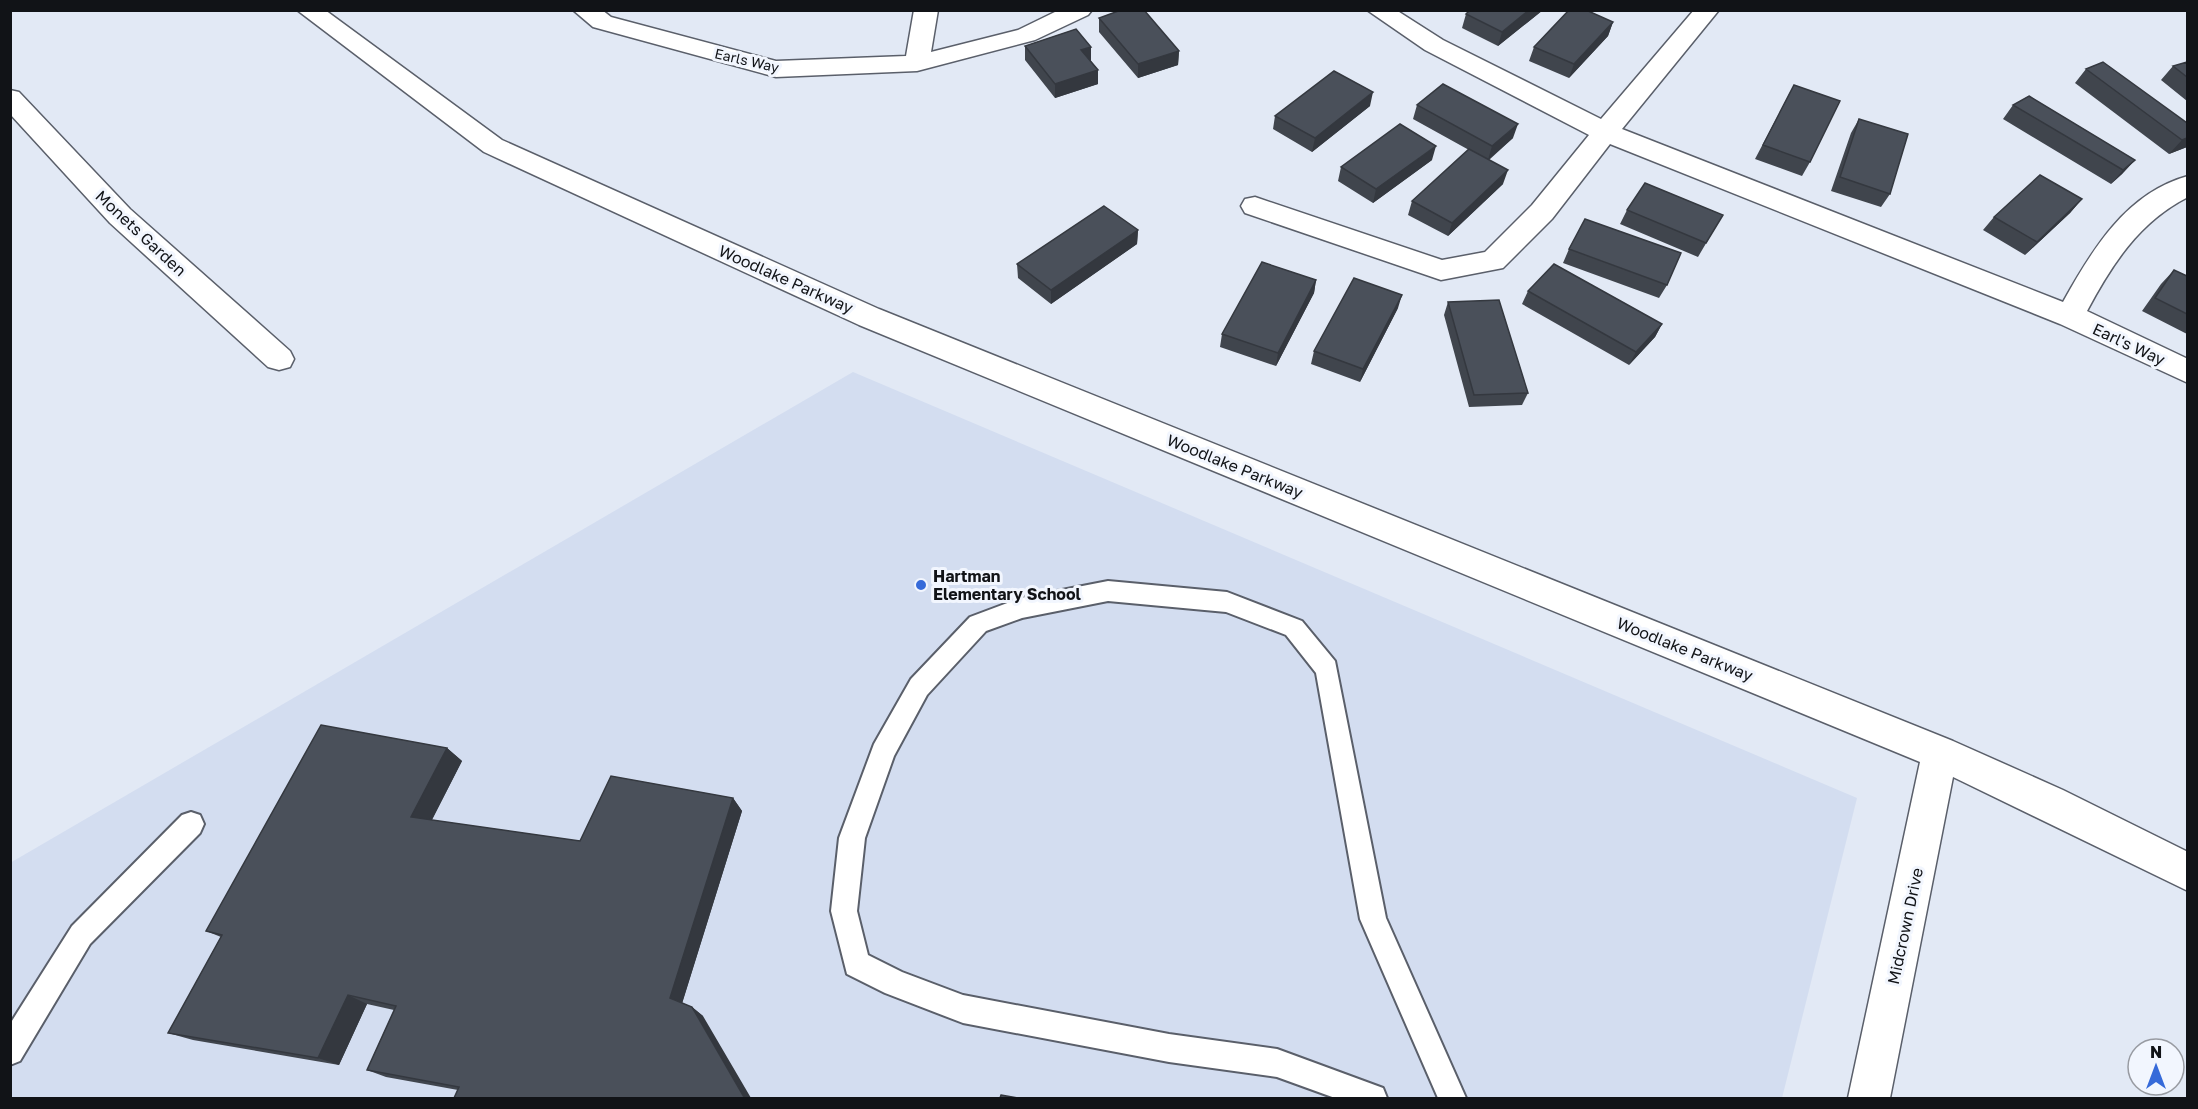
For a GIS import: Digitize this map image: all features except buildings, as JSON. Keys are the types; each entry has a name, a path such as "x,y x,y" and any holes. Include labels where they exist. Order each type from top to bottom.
{"street":[{"name":"Woodlake Parkway","path":"309,10 493,146 869,317 1940,753 2050,803 2187,872"},
{"name":"Earls Way","path":"585,10 602,22 776,69 917,63 1026,35 1080,10"},
{"path":"917,63 926,10"},
{"name":"Earl's Way","path":"1379,10 1434,45 1605,132 2070,316 2187,372"},
{"path":"1255,206 1441,270 1493,261 1542,212 1605,132 1707,10"},
{"name":"Monets Garden","path":"10,98 120,216 279,359"},
{"path":"2070,316 2106,251 2121,230 2163,196 2187,185"},
{"name":"Midcrown Drive","path":"1869,1098 1940,753"}],"lane":[{"path":"1373,1098 1277,1063 1169,1048 963,1009 896,983 856,963 844,911 852,838 884,752 919,687 978,624 1021,608 1108,591 1227,602 1294,628 1327,669 1373,920 1452,1098"},
{"path":"10,1051 81,935 190,824"}],"shaded area":[{"name":"Hartman Elementary School","path":"853,372 1857,798 1782,1098 11,1098 10,863"}],"place":[{"name":"Hartman Elementary School","path":"921,585"}]}
